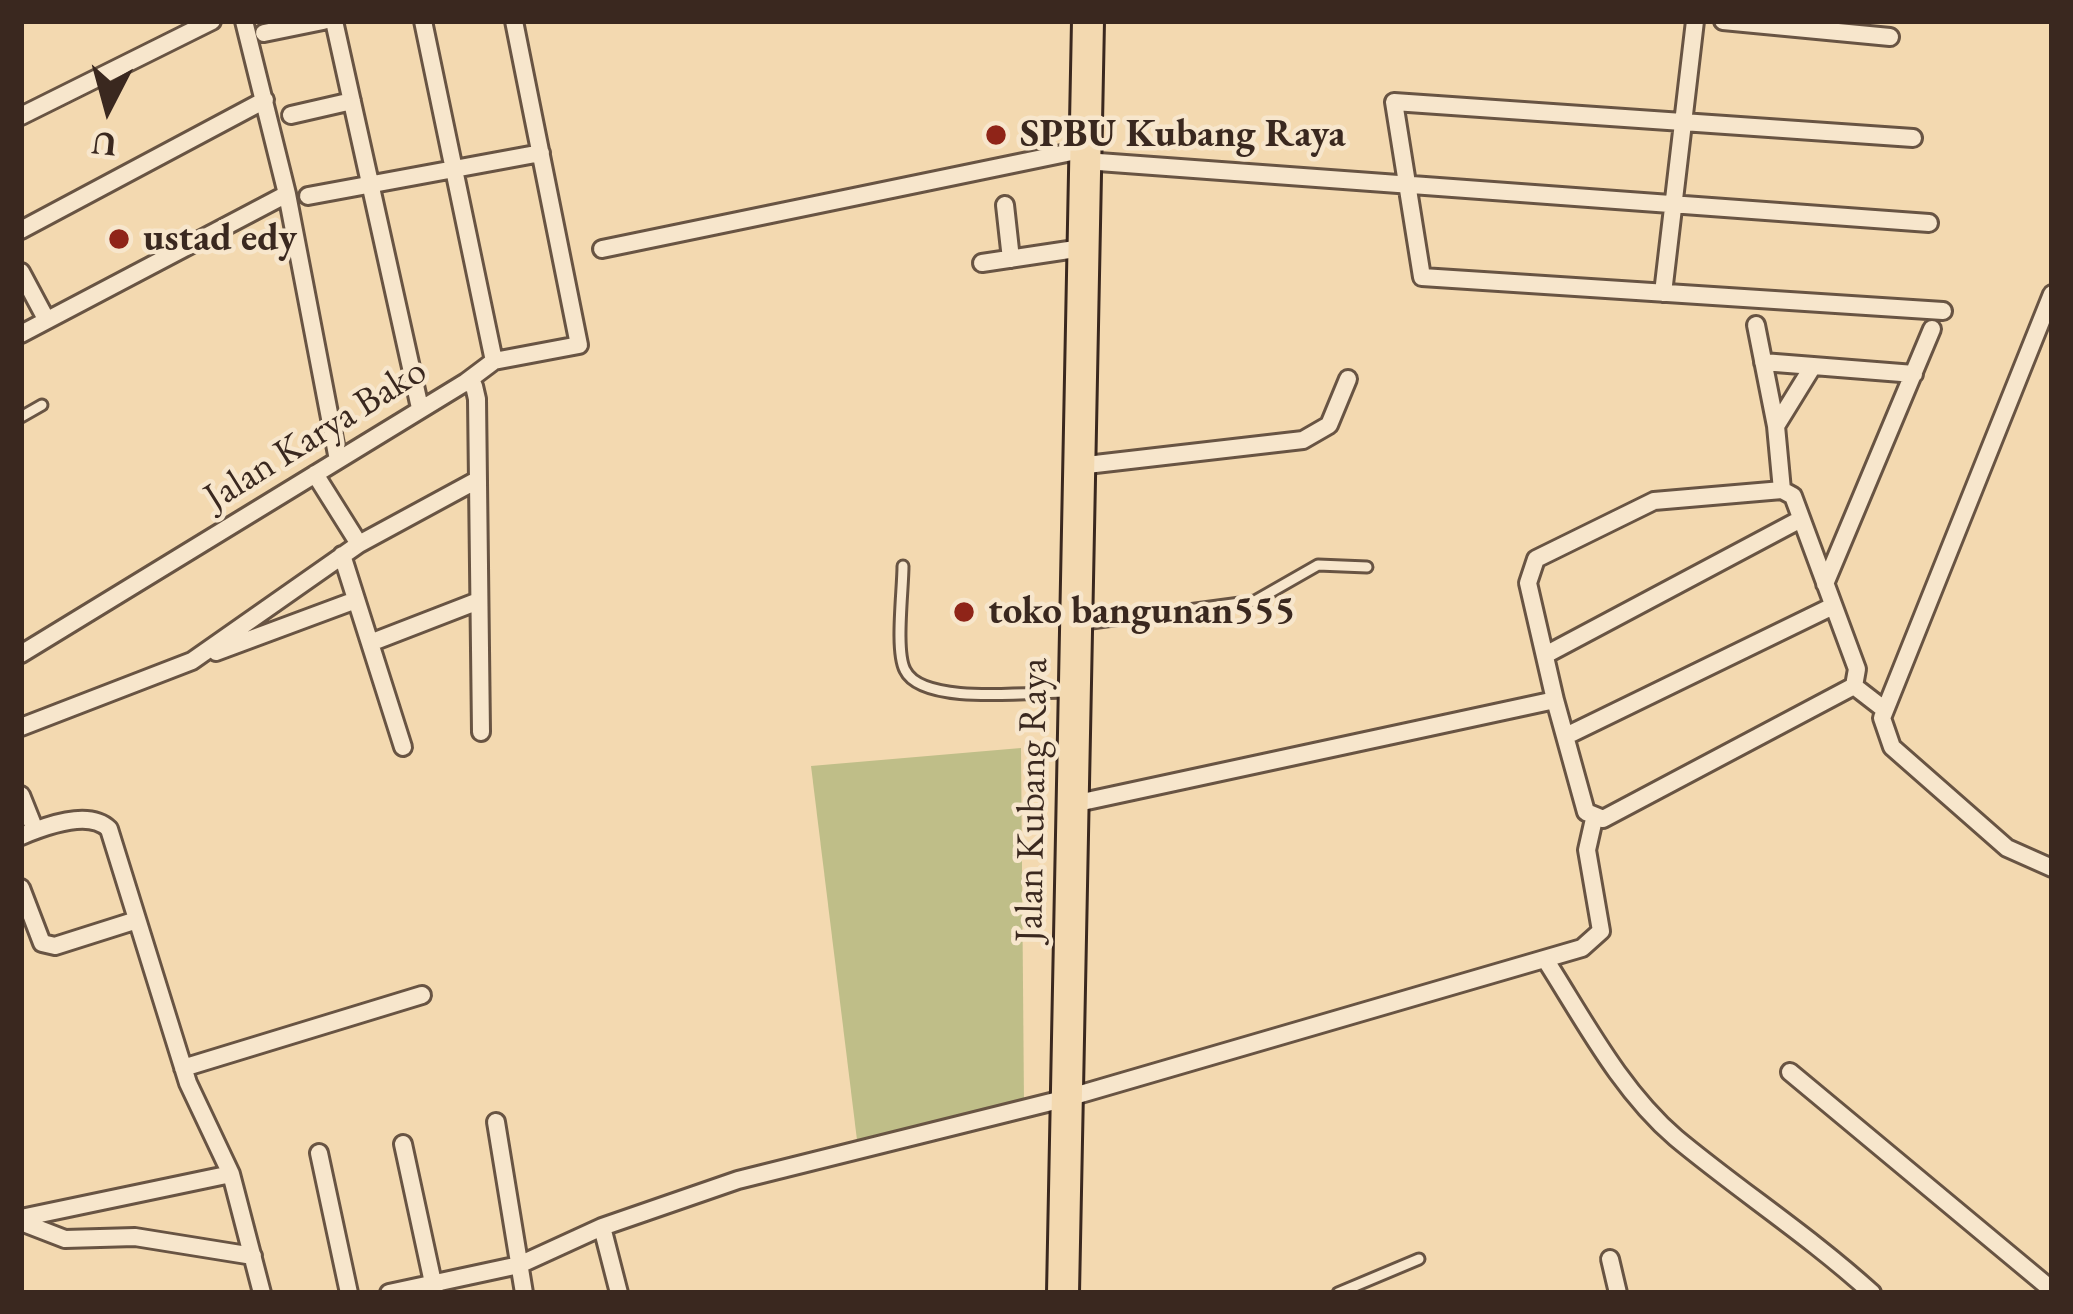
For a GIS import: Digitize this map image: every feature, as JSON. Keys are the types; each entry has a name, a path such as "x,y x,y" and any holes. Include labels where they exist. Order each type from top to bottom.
{"highway":[{"name":"Jalan Kubang Raya","path":"1064,1293 1088,21"}],"street":[{"path":"21,116 212,21"},
{"path":"244,21 286,194 338,460"},
{"path":"264,33 323,21"},
{"path":"334,21 420,408"},
{"path":"423,21 494,361"},
{"path":"466,382 494,361 579,345 514,21"},
{"path":"1664,293 1695,21"},
{"path":"1723,21 1850,27 1890,38"},
{"path":"21,230 265,100"},
{"path":"291,115 352,101"},
{"path":"1913,138 1394,102 1422,277 1942,311"},
{"path":"308,196 541,154"},
{"path":"602,249 1086,155 1410,188 1928,223"},
{"path":"21,334 45,317 286,194"},
{"path":"1005,205 1011,259"},
{"path":"982,263 1082,248"},
{"path":"21,272 45,317"},
{"path":"2052,294 1885,710 1883,730 1892,747 2007,848 2052,868"},
{"path":"1756,325 1776,426 1782,490"},
{"path":"1826,584 1932,328"},
{"path":"1763,362 1914,374"},
{"path":"1776,426 1813,366"},
{"path":"1078,466 1303,440 1329,425 1348,379"},
{"name":"Jalan Karya Bako","path":"21,654 466,382 477,399 481,732"},
{"path":"315,474 359,544"},
{"path":"192,661 359,544 476,481"},
{"path":"1594,819 1586,812 1528,583 1536,559 1654,501 1782,490 1793,496 1826,584 1857,669 1854,686"},
{"path":"1549,653 1801,519"},
{"path":"342,555 403,747"},
{"path":"21,728 356,600"},
{"path":"370,644 476,602"},
{"path":"1566,736 1833,606"},
{"path":"1854,686 1885,710"},
{"path":"1594,819 1854,686"},
{"path":"1073,804 1556,700"},
{"path":"21,795 28,833 84,819 104,823 183,1068 232,1174 262,1293"},
{"path":"389,1293 434,1288 519,1264 602,1227 738,1180 1067,1098 1582,948 1601,931 1587,850 1594,819"},
{"path":"21,888 42,943 55,946 137,920"},
{"path":"1545,959 1618,1073 1674,1136 1806,1232 1872,1293"},
{"path":"183,1068 422,995"},
{"path":"1790,1072 2052,1290"},
{"path":"496,1122 524,1293"},
{"path":"403,1144 434,1288"},
{"path":"319,1153 349,1293"},
{"path":"21,1220 232,1174"},
{"path":"21,1220 65,1239 135,1237 253,1256"},
{"path":"602,1227 619,1293"},
{"path":"1610,1259 1618,1293"}],"lane":[{"path":"21,418 42,405"},
{"path":"903,566 902,666 914,683 940,693 1072,692"},
{"path":"1074,625 1255,601 1318,566 1367,567"},
{"path":"1338,1293 1419,1259"}],"shaded area":[{"path":"1021,748 1024,1103 857,1140 811,766"}],"place":[{"name":"SPBU Kubang Raya","path":"996,135"},
{"name":"ustad edy","path":"119,239"},
{"name":"toko bangunan555","path":"964,612"}]}
